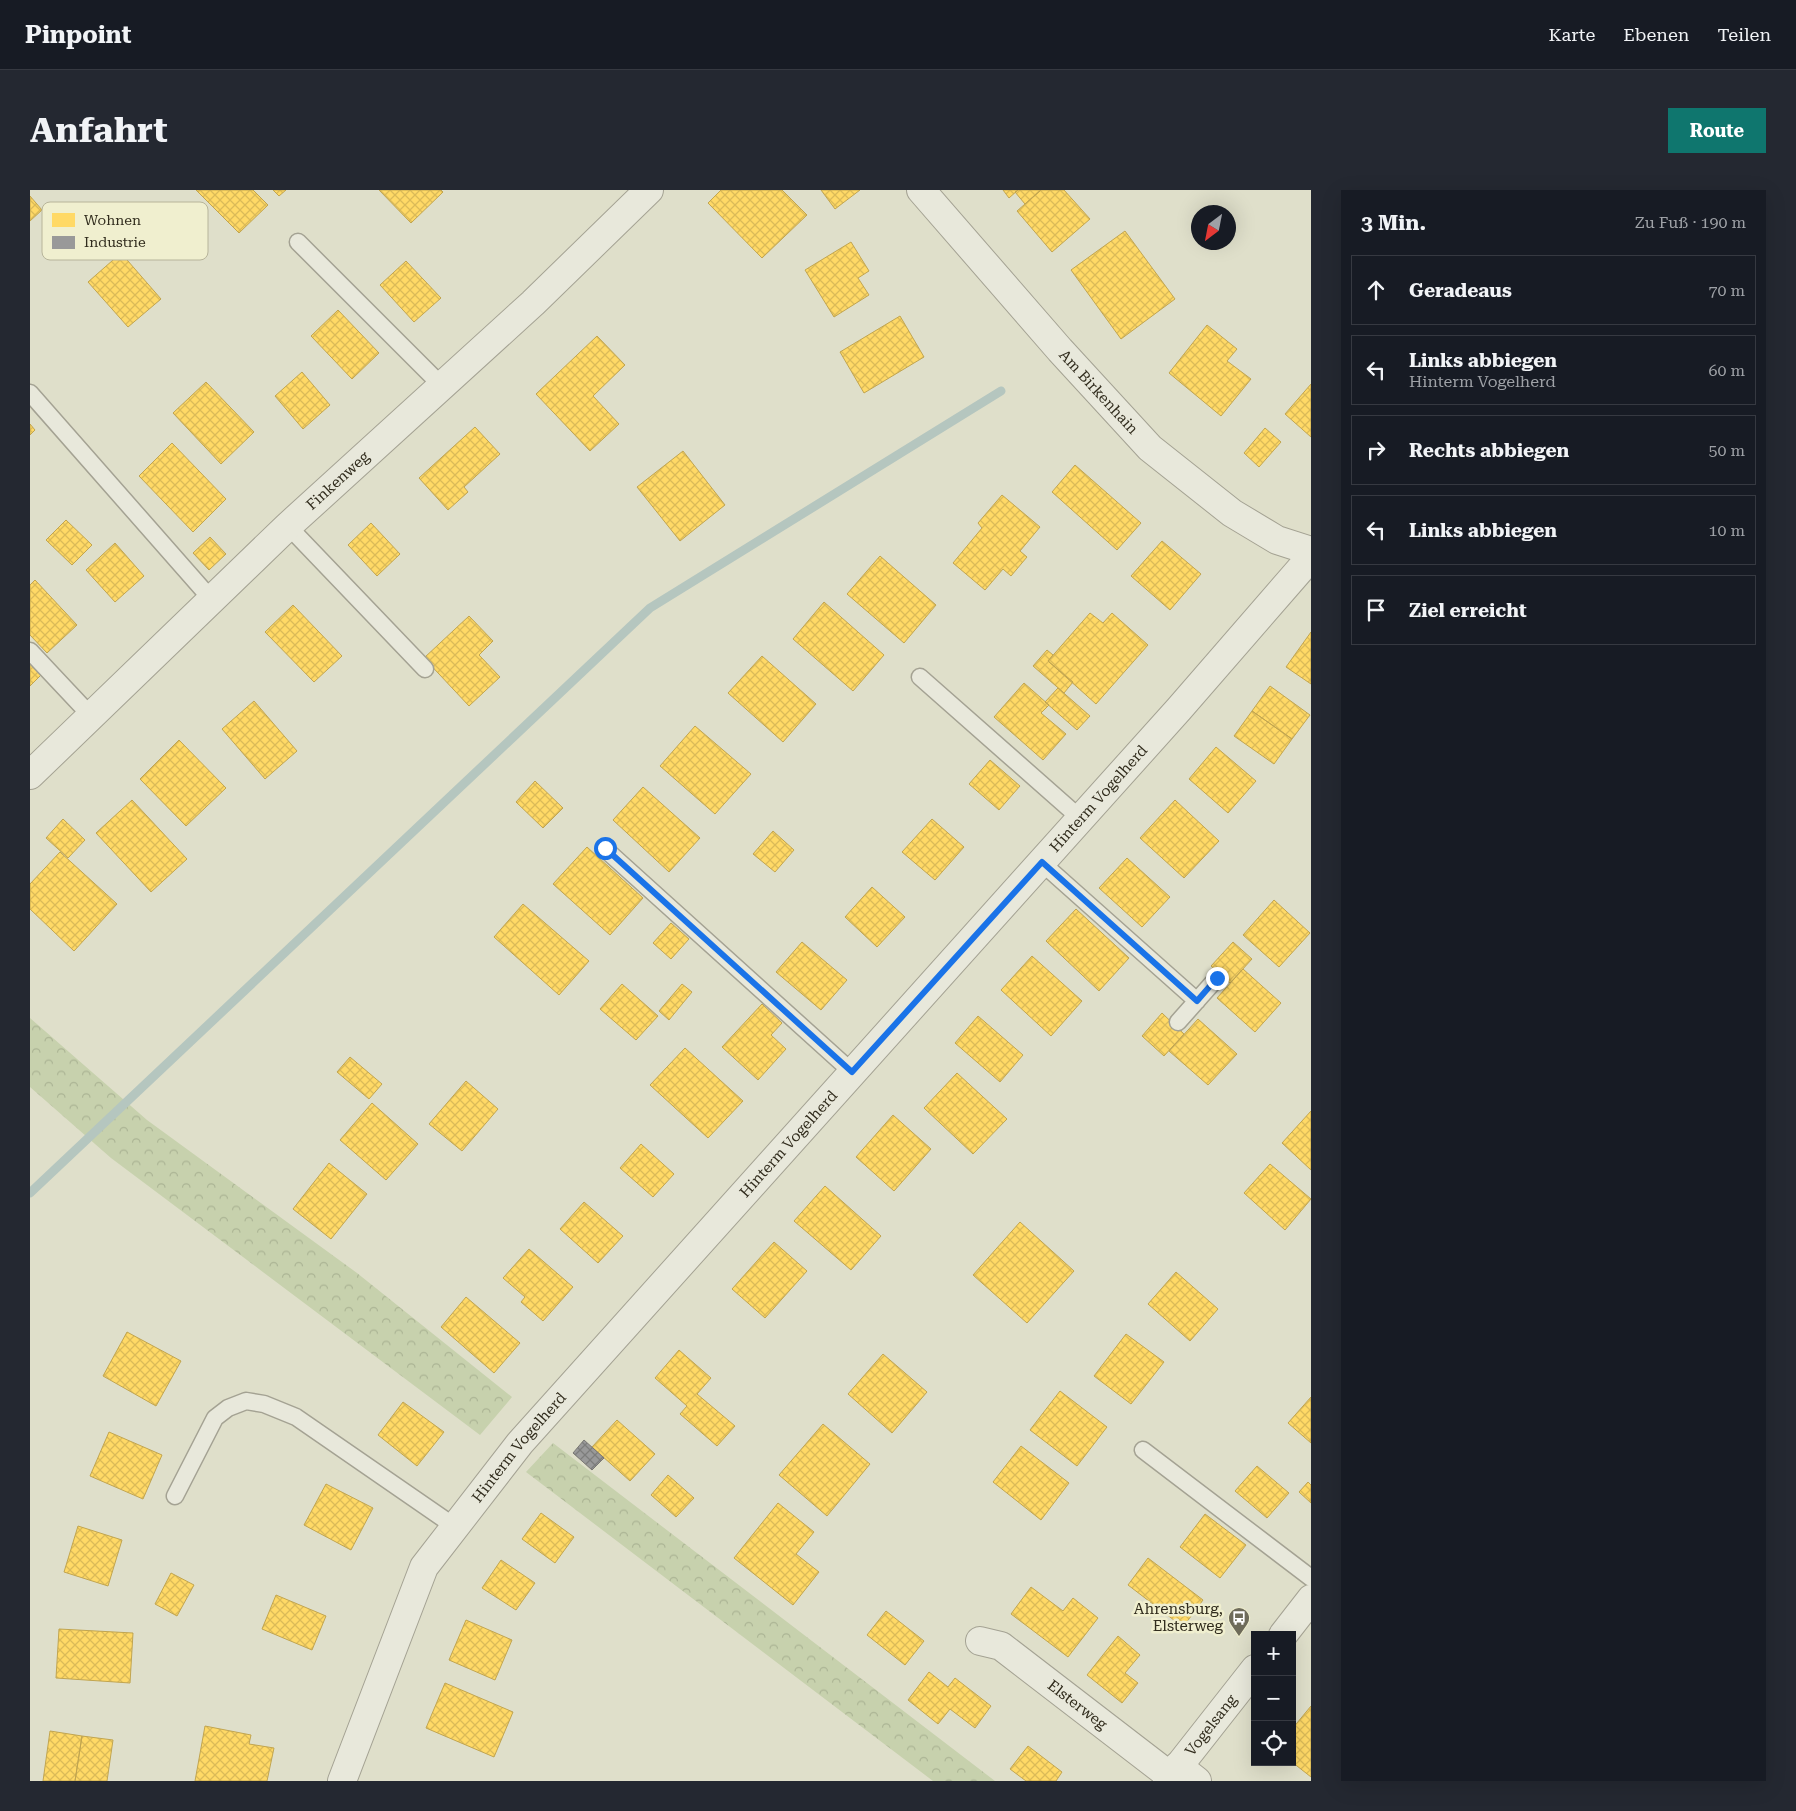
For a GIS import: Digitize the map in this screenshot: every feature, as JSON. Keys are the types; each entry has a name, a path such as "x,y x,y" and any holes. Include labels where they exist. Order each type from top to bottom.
{"street":[{"name":"Finkenweg","path":"30,775 288,526 532,303 649,190"},
{"name":"Am Birkenhain","path":"921,190 1060,350 1150,448 1232,513 1277,540 1311,551"},
{"name":"Hinterm Vogelherd","path":"342,1781 424,1567 454,1526 520,1444 1042,862 1311,557"},
{"path":"1286,1631 1311,1599"},
{"name":"Elsterweg","path":"980,1640 1001,1646 1178,1776"},
{"name":"Vogelsang","path":"1178,1776 1251,1676"}],"lane":[{"path":"298,242 442,386"},
{"path":"30,393 212,600"},
{"path":"288,526 425,670"},
{"path":"30,651 92,717"},
{"path":"920,677 1080,819"},
{"path":"605,848 852,1072"},
{"path":"1042,862 1197,1001"},
{"path":"1178,1022 1217,978"},
{"path":"176,1496 215,1418 228,1408 246,1401 264,1404 296,1417 454,1526"},
{"path":"1144,1450 1311,1578"}],"green space":[{"path":"30,1018 147,1120 357,1273 512,1397 480,1435 111,1158 30,1087"},
{"path":"553,1443 995,1781 933,1781 526,1472"}],"building: Wohnen":[{"path":"196,190 253,190 268,205 239,233"},
{"path":"273,190 286,190 279,196"},
{"path":"379,190 441,190 443,192 411,223"},
{"path":"721,190 782,190 807,215 762,258 708,203"},
{"path":"821,190 860,190 835,209"},
{"path":"1003,190 1018,190 1009,198"},
{"path":"1018,190 1041,190 1025,204 1015,192"},
{"path":"1041,190 1064,190 1090,219 1052,252 1017,211"},
{"path":"30,196 42,210 30,221"},
{"path":"1125,231 1175,299 1121,339 1071,270"},
{"path":"851,242 869,271 858,278 869,295 834,317 805,270"},
{"path":"113,260 127,260 161,299 128,327 88,282"},
{"path":"406,261 441,298 414,322 380,285"},
{"path":"338,310 379,353 352,379 311,336"},
{"path":"900,316 924,357 864,393 840,352"},
{"path":"1207,325 1237,349 1227,361 1251,379 1221,416 1169,373"},
{"path":"597,336 625,365 593,396 619,424 590,451 536,394"},
{"path":"302,372 330,405 303,429 275,396"},
{"path":"206,382 254,432 221,464 173,413"},
{"path":"1311,384 1311,437 1285,414"},
{"path":"30,424 35,430 30,435"},
{"path":"475,427 500,454 464,487 468,492 448,510 419,478"},
{"path":"1265,428 1281,442 1259,467 1244,453"},
{"path":"172,443 226,499 193,532 139,476"},
{"path":"683,451 725,505 680,541 637,487"},
{"path":"1075,465 1141,523 1117,550 1052,492"},
{"path":"1002,495 1040,527 1020,551 1027,557 1011,576 1003,569 985,590 953,563 982,528 978,523"},
{"path":"66,520 92,545 72,565 46,540"},
{"path":"371,523 400,554 377,576 348,545"},
{"path":"210,537 226,554 209,570 193,553"},
{"path":"1162,541 1201,574 1170,610 1131,576"},
{"path":"115,543 144,576 115,602 86,570"},
{"path":"880,556 936,605 904,643 847,594"},
{"path":"35,580 77,625 47,653 30,635 30,585"},
{"path":"824,602 884,655 853,691 793,639"},
{"path":"293,605 342,656 314,682 265,632"},
{"path":"1090,613 1103,623 1112,613 1148,645 1096,704 1048,661"},
{"path":"469,616 493,641 479,655 500,677 469,706 424,658"},
{"path":"1311,632 1311,684 1286,667"},
{"path":"1047,650 1053,655 1048,661 1073,682 1064,693 1033,666"},
{"path":"762,656 816,704 783,742 728,693"},
{"path":"30,662 42,674 30,686"},
{"path":"1024,683 1049,705 1041,713 1066,734 1043,760 994,717"},
{"path":"1270,686 1310,715 1292,739 1252,711"},
{"path":"1058,688 1090,716 1077,730 1045,702"},
{"path":"254,701 297,751 265,779 222,729"},
{"path":"1252,711 1292,739 1274,764 1234,736"},
{"path":"695,726 751,774 715,814 660,766"},
{"path":"179,740 226,788 186,826 140,779"},
{"path":"1216,747 1256,781 1228,813 1189,779"},
{"path":"990,760 1020,786 999,810 969,784"},
{"path":"535,781 563,808 543,828 516,802"},
{"path":"643,787 700,838 669,872 613,820"},
{"path":"132,800 187,859 151,892 96,833"},
{"path":"1175,800 1219,841 1184,878 1140,838"},
{"path":"63,819 85,840 68,858 46,838"},
{"path":"932,819 964,847 935,880 902,852"},
{"path":"773,831 794,850 775,872 753,854"},
{"path":"587,847 643,898 610,935 553,884"},
{"path":"60,852 117,904 74,951 30,909 30,884"},
{"path":"1127,858 1170,897 1142,927 1099,888"},
{"path":"872,887 905,917 877,947 845,917"},
{"path":"1274,900 1310,933 1279,967 1243,935"},
{"path":"523,904 589,961 559,995 494,937"},
{"path":"1076,909 1129,958 1099,991 1046,941"},
{"path":"671,923 689,939 671,959 653,943"},
{"path":"802,942 847,980 821,1010 776,972"},
{"path":"1233,942 1252,959 1230,983 1211,966"},
{"path":"1032,956 1082,1001 1051,1036 1001,990"},
{"path":"1243,969 1281,1003 1255,1032 1217,998"},
{"path":"622,984 658,1016 636,1040 600,1009"},
{"path":"682,984 692,992 669,1020 659,1011"},
{"path":"762,1004 782,1023 771,1035 786,1049 758,1080 722,1047"},
{"path":"1162,1013 1184,1034 1164,1056 1142,1036"},
{"path":"978,1016 1023,1055 1000,1082 955,1043"},
{"path":"1198,1019 1237,1054 1208,1085 1169,1051"},
{"path":"685,1048 743,1101 708,1138 650,1085"},
{"path":"350,1057 382,1084 369,1099 337,1072"},
{"path":"957,1073 1007,1119 973,1154 924,1108"},
{"path":"466,1081 498,1109 462,1151 429,1124"},
{"path":"372,1103 418,1144 386,1180 340,1140"},
{"path":"1311,1111 1311,1170 1282,1143"},
{"path":"893,1115 931,1149 894,1191 856,1157"},
{"path":"641,1144 674,1174 653,1197 620,1168"},
{"path":"329,1163 367,1194 331,1239 293,1209"},
{"path":"1270,1164 1311,1199 1285,1230 1244,1193"},
{"path":"825,1186 881,1236 851,1270 794,1221"},
{"path":"584,1202 623,1236 598,1263 560,1229"},
{"path":"1020,1222 1074,1271 1027,1323 973,1275"},
{"path":"774,1242 807,1271 765,1318 732,1289"},
{"path":"529,1249 573,1287 543,1321 521,1302 525,1297 503,1278"},
{"path":"1176,1272 1218,1309 1190,1341 1148,1304"},
{"path":"466,1297 520,1343 494,1373 441,1327"},
{"path":"127,1332 181,1361 156,1406 103,1376"},
{"path":"1126,1334 1164,1362 1131,1404 1094,1376"},
{"path":"679,1350 711,1378 697,1394 735,1426 717,1446 680,1414 687,1406 655,1378"},
{"path":"883,1354 927,1392 892,1433 848,1394"},
{"path":"1060,1391 1107,1427 1077,1466 1030,1430"},
{"path":"1311,1397 1311,1443 1288,1423"},
{"path":"403,1402 444,1432 417,1466 378,1435"},
{"path":"617,1420 655,1454 630,1481 592,1447"},
{"path":"823,1424 870,1464 827,1516 779,1475"},
{"path":"109,1432 162,1455 143,1499 90,1476"},
{"path":"1021,1446 1069,1483 1041,1520 993,1482"},
{"path":"1257,1466 1289,1493 1267,1518 1235,1491"},
{"path":"668,1475 694,1498 676,1517 651,1495"},
{"path":"1308,1482 1311,1485 1311,1503 1299,1492"},
{"path":"326,1484 373,1508 351,1550 304,1525"},
{"path":"778,1503 814,1532 796,1554 819,1572 793,1605 734,1558"},
{"path":"541,1513 574,1537 555,1563 522,1539"},
{"path":"1205,1514 1246,1545 1220,1578 1180,1547"},
{"path":"78,1526 122,1540 108,1586 64,1572"},
{"path":"1148,1558 1203,1600 1183,1627 1128,1585"},
{"path":"501,1560 535,1583 516,1610 482,1588"},
{"path":"171,1573 194,1585 177,1616 155,1604"},
{"path":"1031,1587 1063,1611 1073,1598 1098,1618 1068,1657 1011,1614"},
{"path":"276,1595 326,1616 312,1650 262,1629"},
{"path":"886,1611 924,1641 905,1665 867,1635"},
{"path":"466,1620 512,1640 495,1680 449,1660"},
{"path":"59,1629 133,1633 130,1683 56,1678"},
{"path":"1118,1636 1140,1655 1125,1673 1138,1683 1122,1703 1087,1675"},
{"path":"929,1672 948,1687 955,1678 991,1706 975,1728 950,1709 938,1724 908,1700"},
{"path":"445,1683 513,1712 494,1757 426,1728"},
{"path":"1311,1706 1311,1777 1296,1765 1296,1724"},
{"path":"205,1726 251,1735 249,1744 274,1748 267,1781 195,1781"},
{"path":"50,1731 82,1736 75,1781 43,1781"},
{"path":"82,1736 113,1740 107,1781 75,1781"},
{"path":"1028,1746 1062,1772 1056,1781 1026,1781 1010,1769"}],"building: Industrie":[{"path":"584,1440 604,1458 592,1470 573,1453"}],"waterway":[{"path":"30,1193 650,608 1001,391"}],"place":[{"name":"Ahrensburg, Elsterweg","path":"1239,1637"}],"route":[{"path":"605,848 852,1072 1042,862 1197,1001 1217,978"}]}
